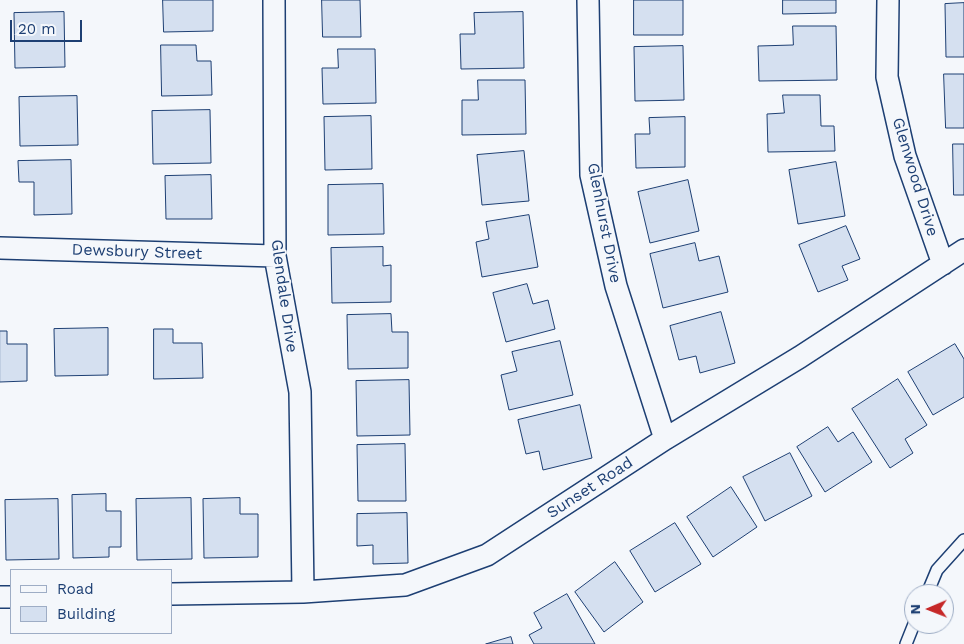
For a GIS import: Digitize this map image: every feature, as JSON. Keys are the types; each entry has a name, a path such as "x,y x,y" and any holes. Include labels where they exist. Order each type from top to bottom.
{"street":[{"name":"Glendale Drive","path":"274,0 275,256 300,392 303,592"},
{"name":"Glenhurst Drive","path":"588,0 591,175 616,286 665,439"},
{"name":"Glenwood Drive","path":"888,0 887,77 905,156 943,264"},
{"name":"Dewsbury Street","path":"0,248 275,256"},
{"name":"Sunset Road","path":"172,594 303,592 405,585 487,555 665,439 800,357 964,250"}],"lane":[{"path":"932,584 938,570 964,540"}],"building":[{"path":"163,0 213,0 213,31 164,32"},
{"path":"322,0 360,0 361,37 323,37"},
{"path":"634,0 683,0 683,35 634,35"},
{"path":"783,0 836,0 836,13 783,14"},
{"path":"964,3 964,57 946,57 945,4"},
{"path":"64,12 65,67 15,68 14,13"},
{"path":"523,12 524,68 461,69 460,34 475,34 474,13"},
{"path":"793,26 836,26 837,80 759,81 758,46 793,45"},
{"path":"161,45 196,45 197,61 211,61 212,95 162,96"},
{"path":"683,46 684,100 635,101 634,47"},
{"path":"338,49 375,49 376,103 323,104 322,68 338,68"},
{"path":"944,74 964,74 964,128 946,128"},
{"path":"478,80 525,80 526,134 462,135 462,100 478,100"},
{"path":"783,95 820,95 821,126 834,126 835,151 768,152 767,114 784,113"},
{"path":"77,96 78,145 20,146 19,97"},
{"path":"210,110 211,163 153,164 152,111"},
{"path":"371,116 372,169 325,170 324,117"},
{"path":"685,117 685,167 636,168 635,134 650,134 649,118"},
{"path":"953,144 964,144 964,195 954,195"},
{"path":"524,151 529,201 482,205 477,155"},
{"path":"71,160 72,214 34,215 34,182 19,182 18,161"},
{"path":"836,162 845,216 798,224 789,170"},
{"path":"211,175 212,219 166,219 165,176"},
{"path":"688,180 699,231 650,243 638,192"},
{"path":"383,184 384,234 328,235 328,185"},
{"path":"529,215 538,267 482,277 476,242 489,239 486,222"},
{"path":"846,226 860,259 842,266 848,280 818,292 799,245"},
{"path":"695,243 699,261 719,256 728,292 663,308 650,254"},
{"path":"383,247 383,266 391,265 391,302 332,303 331,248"},
{"path":"527,284 533,304 548,300 555,329 506,342 493,293"},
{"path":"721,312 735,363 700,373 696,356 679,360 670,326"},
{"path":"391,314 392,332 408,332 408,368 348,369 347,315"},
{"path":"108,328 108,375 55,376 54,329"},
{"path":"154,329 173,329 173,343 202,343 203,378 154,379"},
{"path":"0,331 7,331 7,344 27,344 27,381 0,382"},
{"path":"560,341 573,395 509,410 501,375 517,371 512,352"},
{"path":"955,344 964,359 964,397 933,415 908,372"},
{"path":"898,379 927,425 905,439 913,453 890,468 852,409"},
{"path":"409,380 410,435 357,436 356,381"},
{"path":"580,405 592,458 543,470 539,451 526,454 518,420"},
{"path":"828,427 838,442 853,432 872,462 825,492 797,447"},
{"path":"405,444 406,501 358,501 357,445"},
{"path":"790,453 812,496 765,521 743,477"},
{"path":"731,487 757,527 713,557 687,517"},
{"path":"106,494 106,511 121,511 121,547 109,547 109,557 73,558 72,495"},
{"path":"191,498 192,559 137,560 136,499"},
{"path":"240,498 240,514 258,514 258,557 204,558 203,499"},
{"path":"58,499 59,559 6,560 5,500"},
{"path":"407,513 408,563 373,564 373,545 357,546 357,514"},
{"path":"675,523 701,564 655,592 630,551"},
{"path":"615,562 643,602 604,632 575,592"},
{"path":"567,594 595,644 534,644 529,635 542,628 534,613"},
{"path":"511,637 513,644 486,644"}]}
